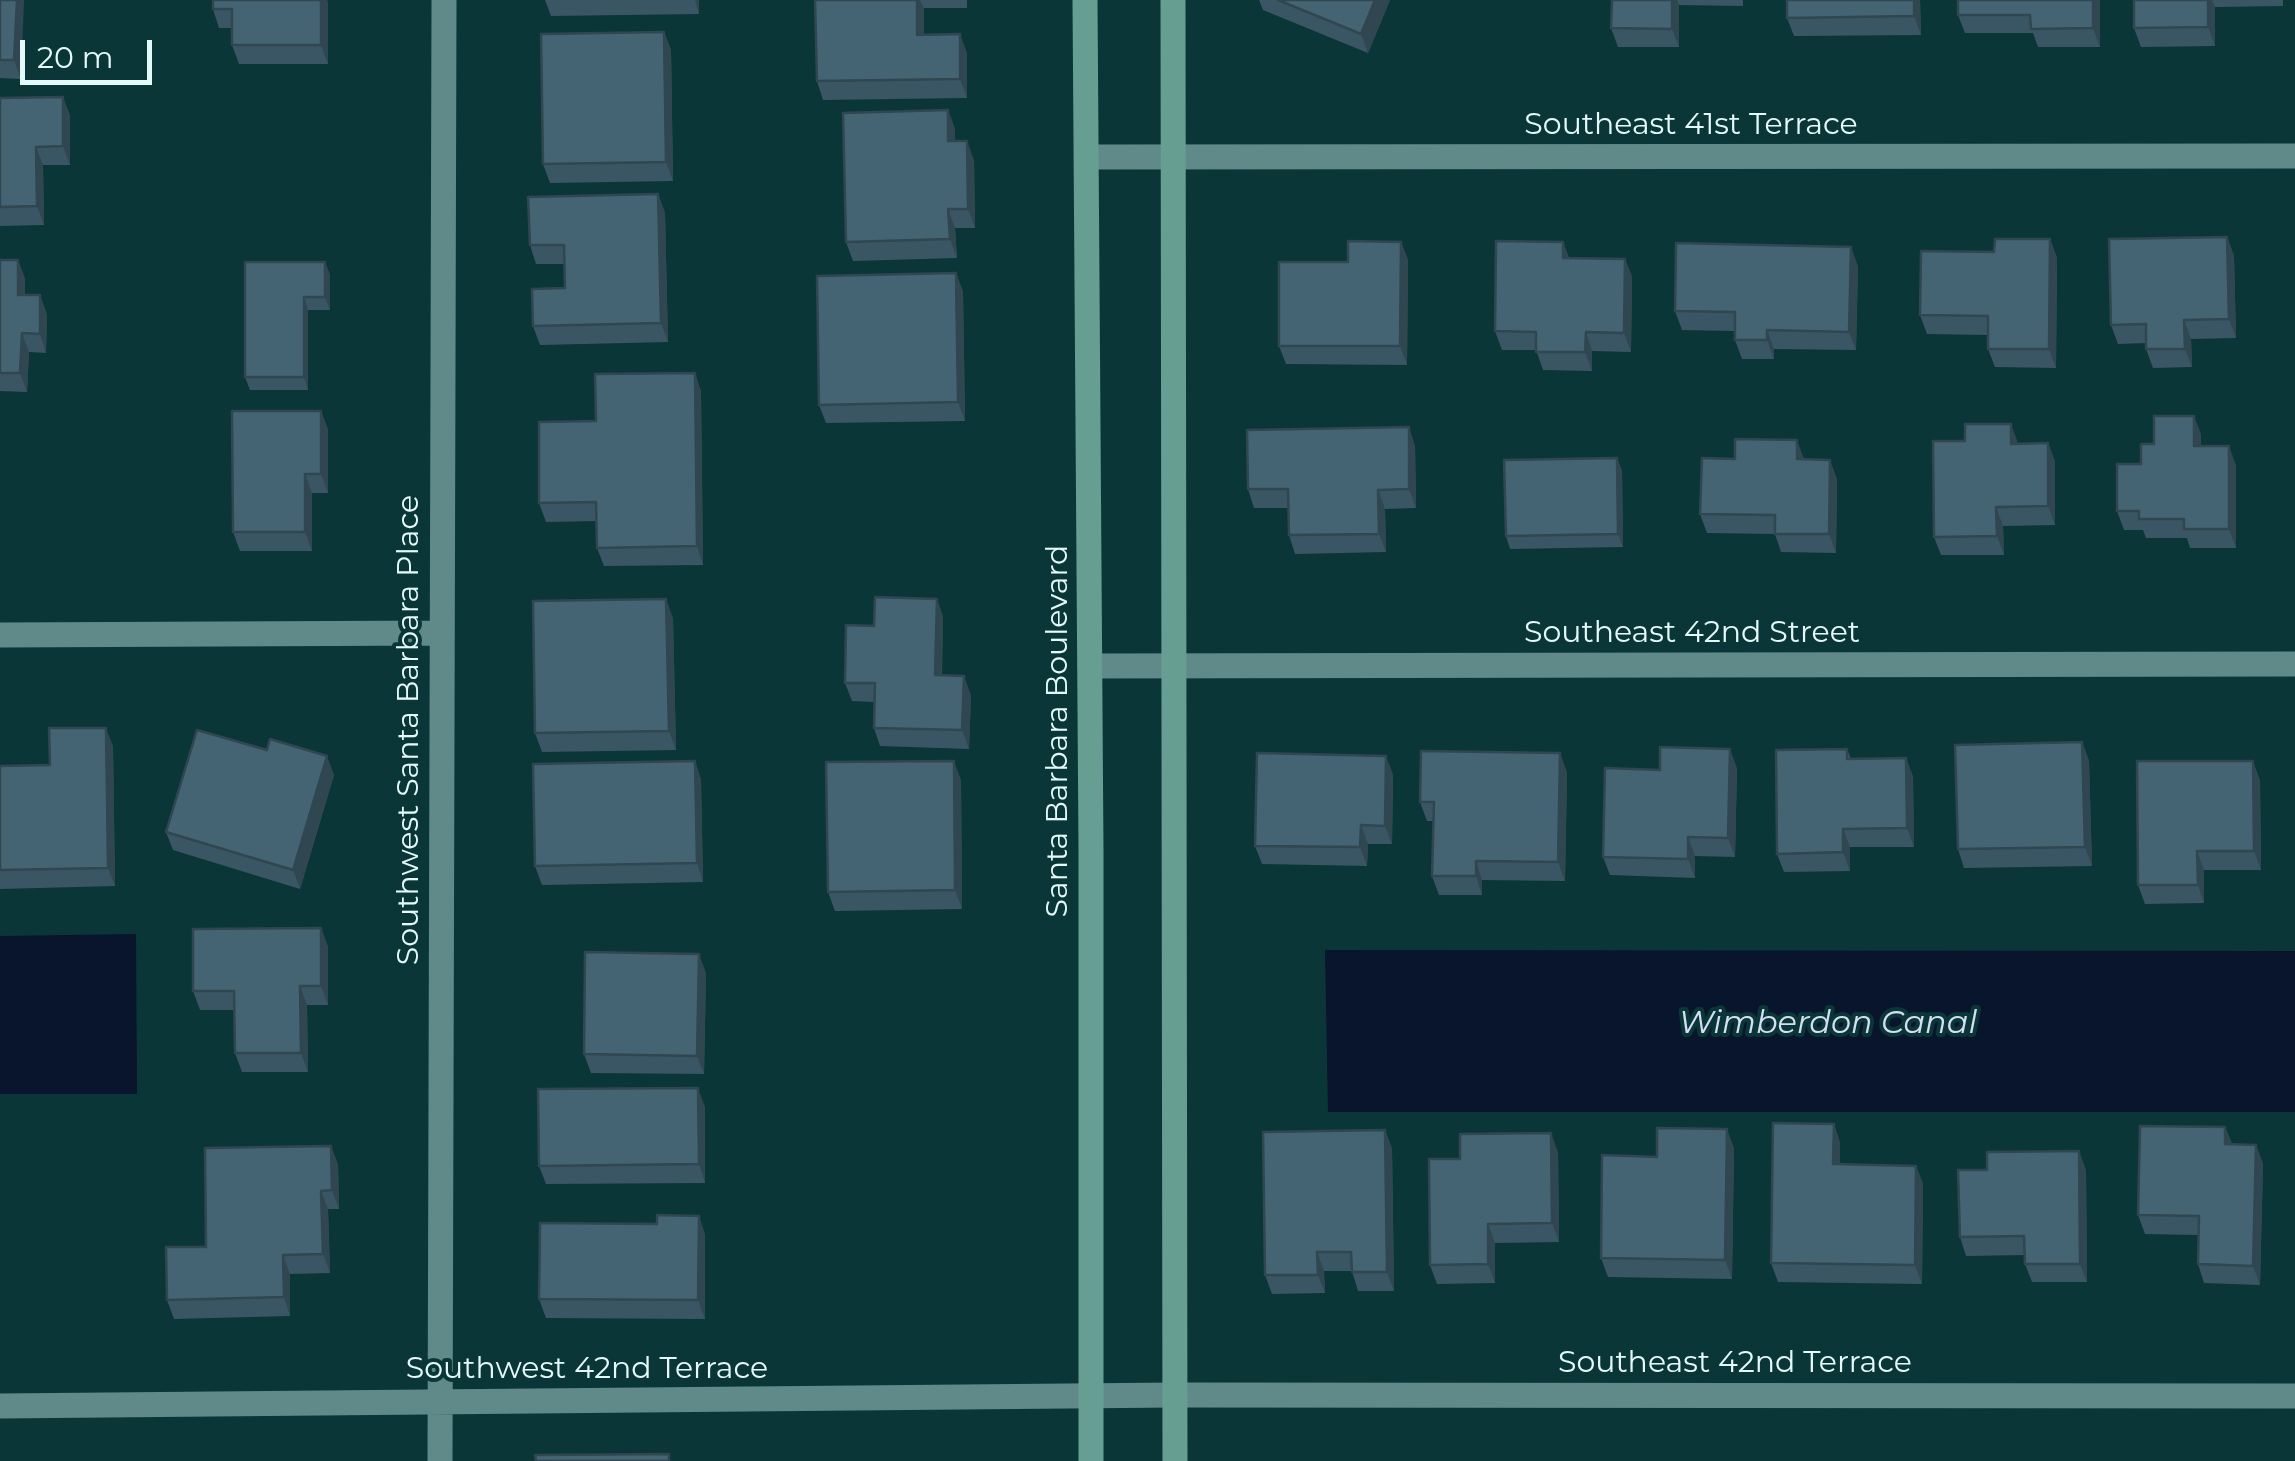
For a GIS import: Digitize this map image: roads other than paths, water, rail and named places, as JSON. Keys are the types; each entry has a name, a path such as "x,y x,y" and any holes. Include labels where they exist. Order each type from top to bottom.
{"main road":[{"name":"Santa Barbara Boulevard","path":"1086,0 1091,1461"},
{"path":"1173,0 1175,1461"}],"street":[{"name":"Southwest Santa Barbara Place","path":"440,1461 444,0"},
{"name":"Southeast 41st Terrace","path":"1087,157 2295,156"},
{"path":"0,635 441,633"},
{"name":"Southeast 42nd Street","path":"1090,666 2295,664"},
{"name":"Southwest 42nd Terrace","path":"0,1406 1175,1395"},
{"name":"Southeast 42nd Terrace","path":"1175,1395 2295,1396"}],"water":[{"path":"136,934 137,1094 0,1094 0,936"},
{"name":"Wimberdon Canal","path":"1325,950 2295,951 2295,1112 1328,1112"}]}
